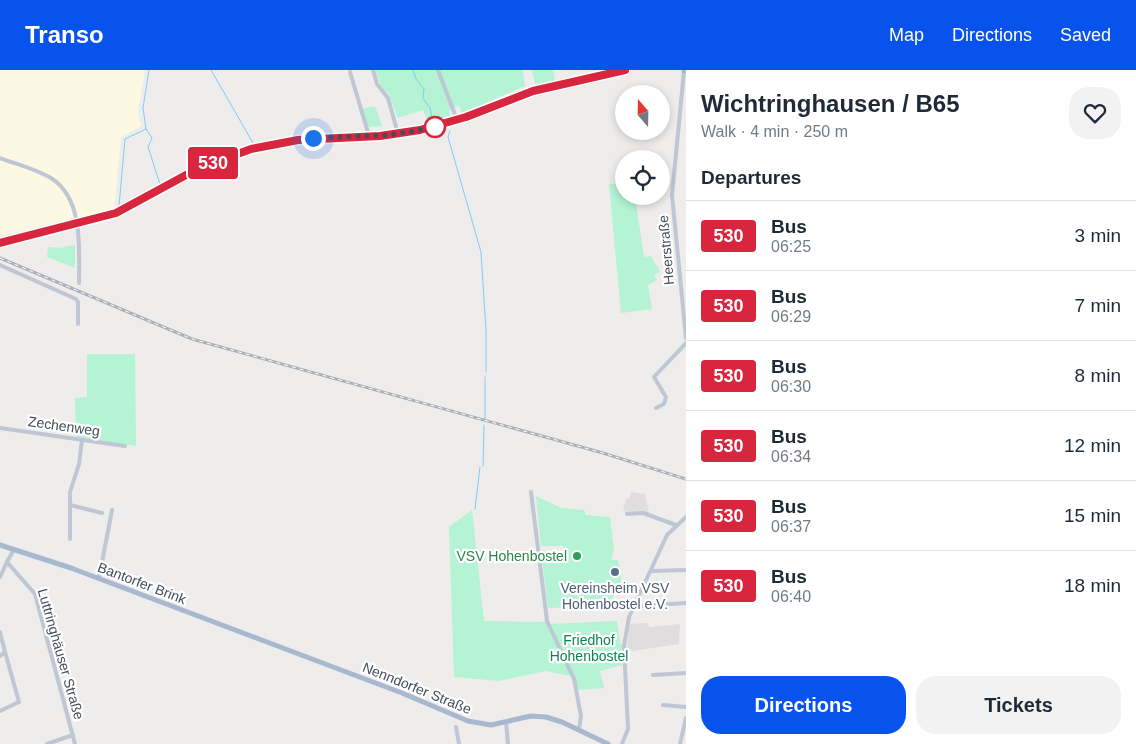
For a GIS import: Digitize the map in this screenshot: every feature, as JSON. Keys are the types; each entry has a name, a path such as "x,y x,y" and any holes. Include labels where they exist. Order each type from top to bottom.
{"main road":[{"path":"0,244 116,213 199,168 251,149 305,139 398,134 457,120 533,91 625,70"},
{"name":"Bantorfer Brink","path":"0,545 13,551 99,578 275,645"},
{"name":"Nenndorfer Straße","path":"275,645 410,696 468,721 483,725 539,716 555,719 608,744"}],"street":[{"path":"373,70 377,84 388,98 398,134"},
{"path":"438,70 457,120"},
{"name":"Heerstraße","path":"684,70 672,181 686,338"},
{"path":"350,72 369,136"},
{"path":"0,158 43,174 56,182 68,196 77,224 79,282"},
{"path":"0,265 76,299 78,302 78,324"},
{"path":"679,270 686,269"},
{"path":"656,408 664,404 666,397 654,377 686,343"},
{"name":"Zechenweg","path":"0,428 125,446"},
{"path":"70,540 70,492 82,440"},
{"path":"531,492 547,620 574,679 581,716 579,730"},
{"path":"70,505 102,513"},
{"path":"99,578 112,510"},
{"path":"627,514 643,513 676,525"},
{"path":"622,744 628,729 625,638 629,617 667,535 686,517"},
{"path":"0,577 13,551"},
{"name":"Luttringhäuser Straße","path":"7,562 35,594 76,744"},
{"path":"651,571 686,570"},
{"path":"635,604 640,606 686,602"},
{"path":"0,632 19,699 17,704 0,710"},
{"path":"0,656 5,652"},
{"path":"653,675 686,673"},
{"path":"663,705 686,707"},
{"path":"681,742 686,718"},
{"path":"506,722 508,744"},
{"path":"456,727 460,744"},
{"path":"47,744 73,735"}],"shaded area":[{"path":"0,70 145,70 138,111 141,126 121,138 114,209 0,236"},
{"path":"631,492 645,494 649,513 627,513 623,510 626,499 629,499"},
{"path":"648,623 649,627 680,624 679,644 632,651 627,647 630,624"}],"green space":[{"path":"375,70 523,70 525,86 462,113 459,106 449,110 451,117 429,124 423,110 398,118 389,94 381,86"},
{"path":"532,70 553,70 555,80 535,84"},
{"path":"375,106 382,126 367,127 361,109"},
{"path":"609,184 615,184 615,205 636,205 644,257 651,256 660,272 654,275 657,280 648,285 652,309 621,313"},
{"path":"75,245 75,268 47,257 48,247 60,248"},
{"path":"87,354 135,354 136,446 76,437 75,398 87,397"},
{"name":"VSV Hohenbostel","path":"536,496 561,508 584,510 586,515 610,517 614,550 611,560 618,560 622,584 613,586 614,596 608,606 548,608 541,551 563,551 563,546 541,546"},
{"path":"472,510 484,621 546,622 571,676 545,671 499,681 454,677 449,527"},
{"name":"Friedhof Hohenbostel","path":"617,621 620,644 622,644 622,665 600,671 604,688 578,690 549,624"}],"waterway":[{"path":"119,206 125,139 146,129 143,108 149,70"},
{"path":"211,70 253,143"},
{"path":"413,70 416,79 424,89 423,98 430,108 433,121"},
{"path":"146,129 152,138 148,147 160,184"},
{"path":"450,131 448,137 481,252 486,331 486,372"},
{"path":"485,377 485,419"},
{"path":"483,466 484,425"},
{"path":"475,509 480,467"}],"railway":[{"path":"0,258 192,339 603,453 686,479"}],"bus line":[{"name":"530","path":"0,243 116,213 199,168 251,149 313,138 380,136 420,130 466,117 533,91 625,70"}],"place":[{"name":"VSV Hohenbostel","path":"577,556"},
{"name":"Vereinsheim VSV Hohenbostel e.V.","path":"615,572"}],"route":[{"path":"313,138 390,135 435,127"}]}
